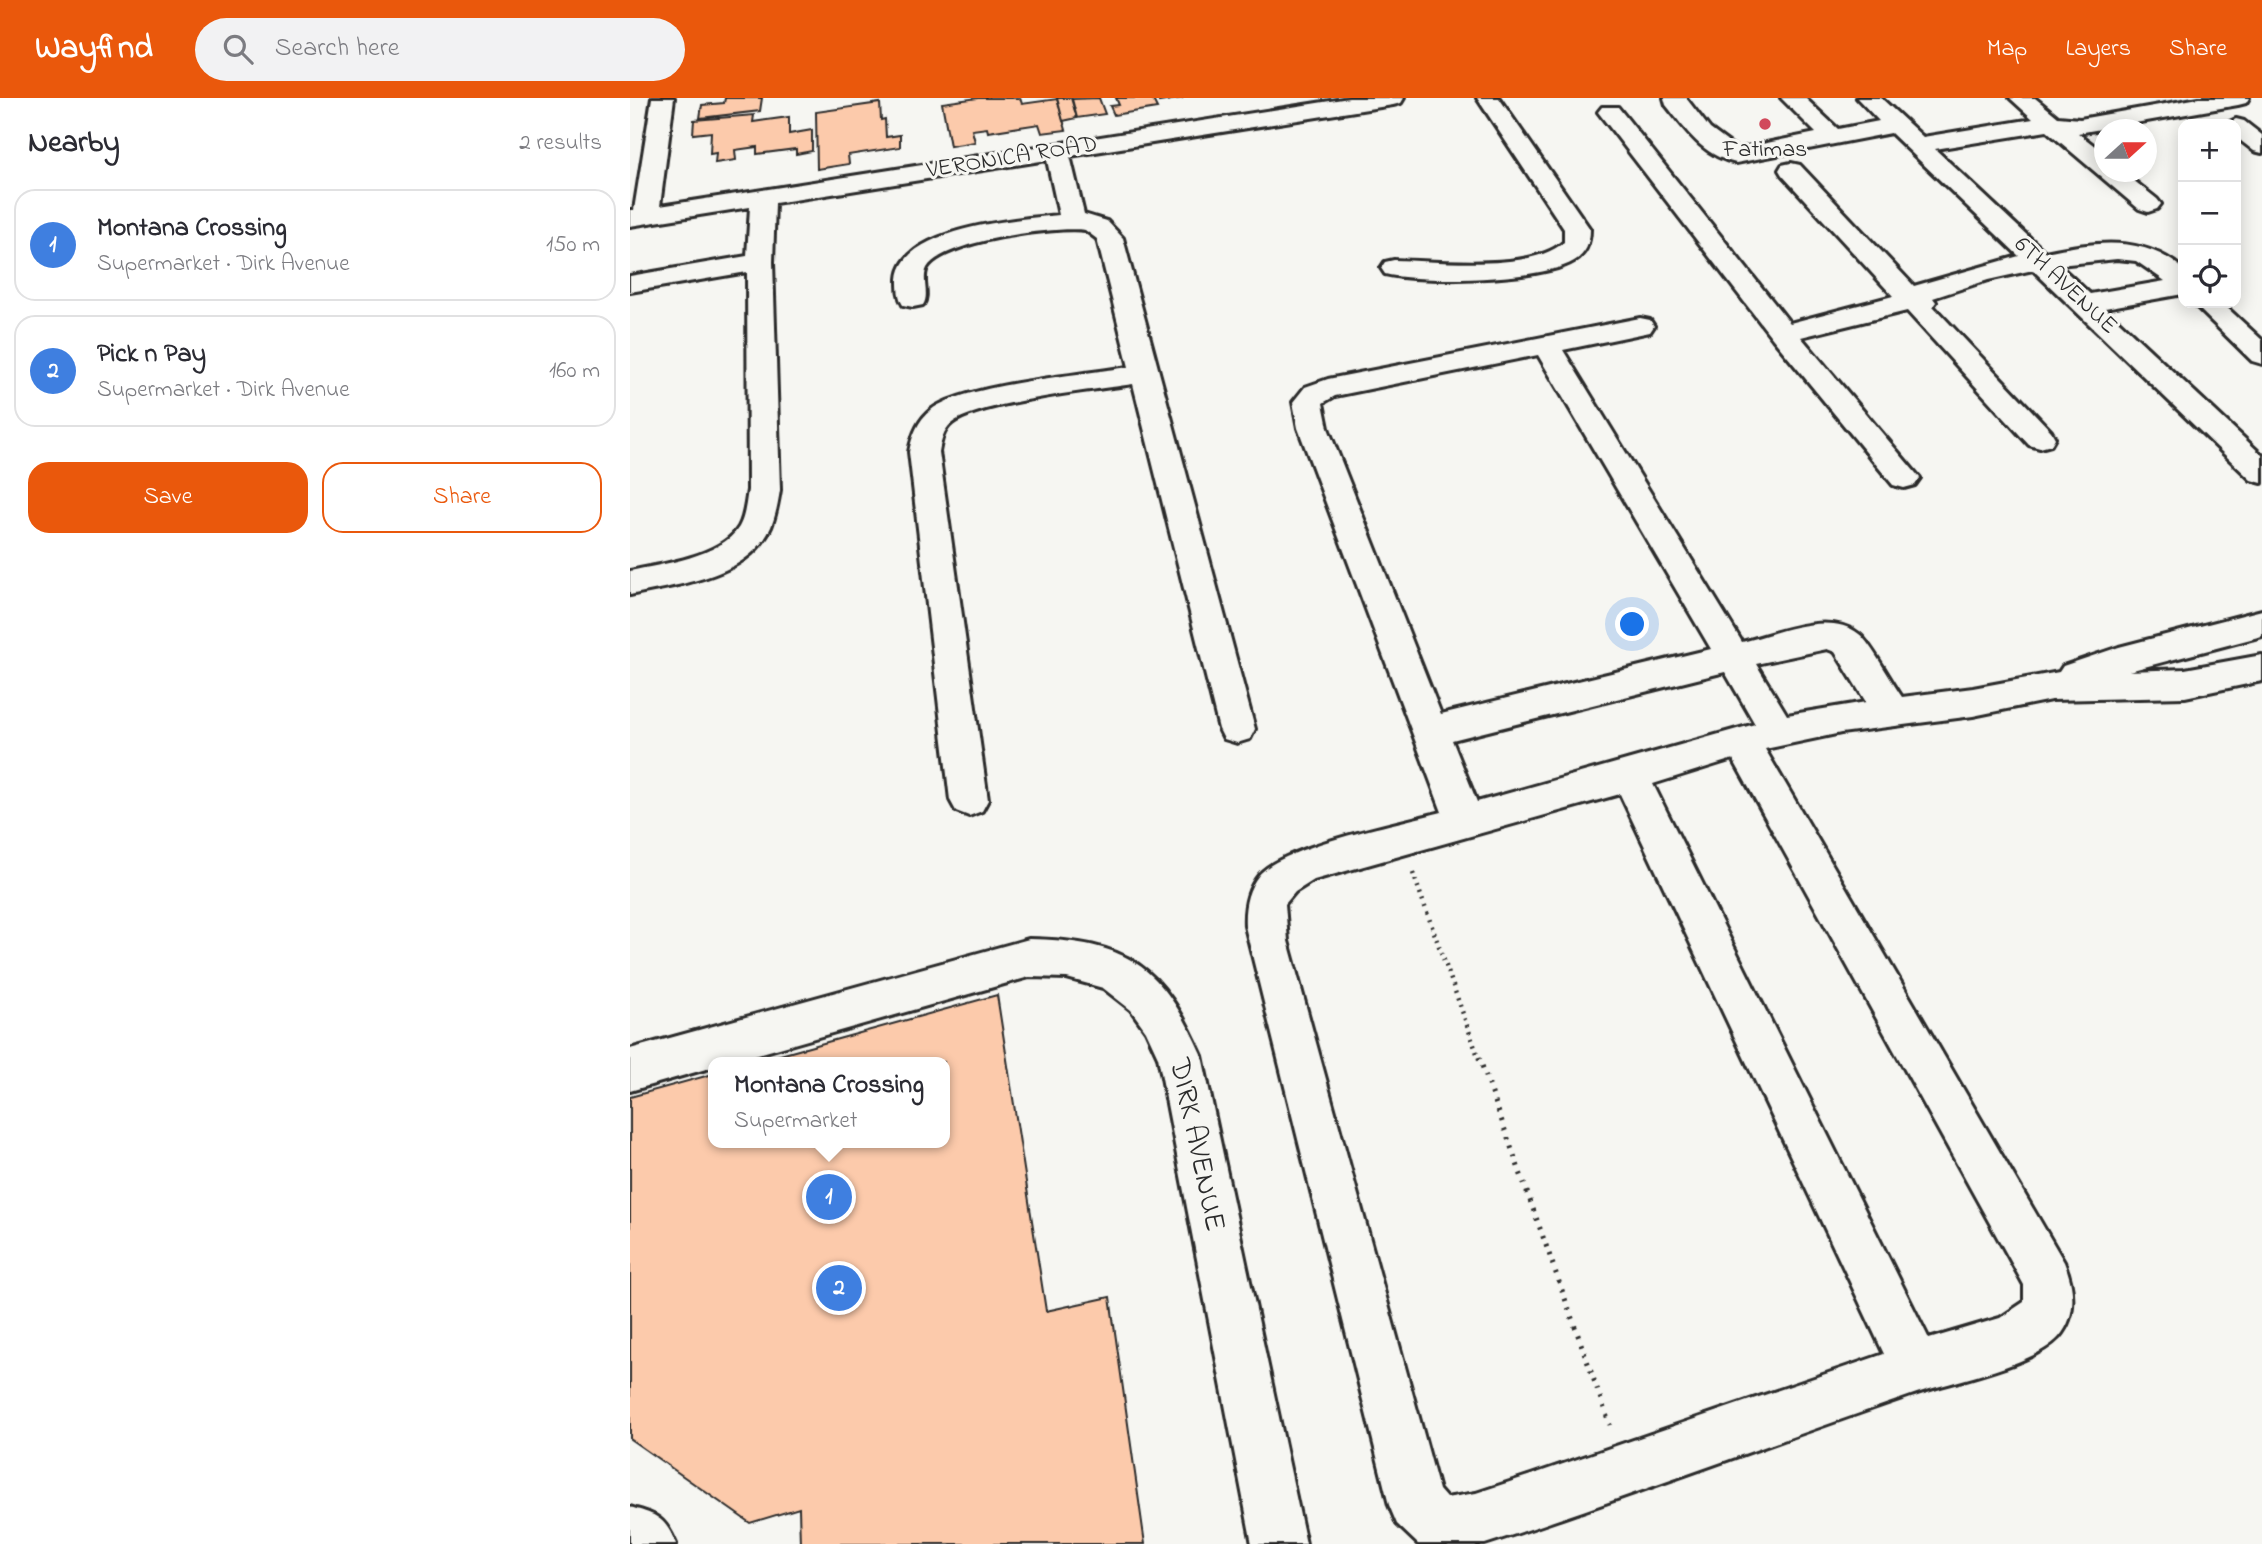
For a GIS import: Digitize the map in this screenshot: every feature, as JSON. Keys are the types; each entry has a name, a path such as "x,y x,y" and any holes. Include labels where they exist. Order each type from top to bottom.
{"street":[{"path":"638,217 663,98"},
{"name":"VERONICA ROAD","path":"638,217 1393,98"},
{"path":"1394,268 1516,268 1544,264 1565,257 1576,245 1577,229 1567,212 1488,98"},
{"path":"1675,98 1713,146 1724,154 1736,156 1896,125"},
{"path":"1792,98 1832,136"},
{"name":"6TH AVENUE","path":"1868,98 2262,473"},
{"path":"2021,98 2067,129 2094,156"},
{"path":"1924,153 2067,129 2202,101 2238,98"},
{"path":"2202,101 2226,119"},
{"path":"1610,112 1783,333 1904,478"},
{"path":"2241,130 2262,146"},
{"path":"1057,151 1070,211"},
{"path":"1791,170 1907,301 2040,438"},
{"path":"2121,182 2148,204"},
{"path":"630,583 705,563 730,552 749,537 759,517 764,489 760,262 763,197"},
{"path":"913,299 911,277 915,265 934,249 1070,211 1102,228 1110,238 1237,729"},
{"path":"1783,333 1965,286 2116,252 2140,253 2155,261 2178,280"},
{"path":"630,284 760,262"},
{"path":"2084,303 2178,285"},
{"path":"2212,308 2259,347"},
{"path":"1465,822 1313,428 1308,402 1315,393 1328,388 1640,326"},
{"path":"1546,345 1734,657 1759,736 2047,1279 2050,1301 2042,1319 2005,1340 1917,1368 1626,1472 1452,1526 1432,1523 1416,1505 1267,941 1262,914 1268,892 1280,877 1304,866 1630,776 1759,736 1892,712 1973,702 2050,686 2119,660 2262,623"},
{"path":"969,800 924,452 927,433 937,419 956,408 982,400 1144,373"},
{"path":"1430,731 1815,637 1840,639 1853,650 1892,712"},
{"path":"2050,686 2185,683 2262,668"},
{"path":"1630,776 1917,1368"},
{"name":"DIRK AVENUE","path":"630,1070 1030,958 1072,958 1111,970 1139,989 1158,1013 1180,1056 1279,1544"},
{"path":"630,1534 643,1538 649,1544"}],"path":[{"path":"1401,839 1626,1472"}],"building":[{"path":"725,98 762,98 760,111 700,118 702,105 724,103"},
{"path":"978,98 1020,98 1022,104 1057,99 1066,130 1042,133 1039,124 988,132 987,128 972,130 975,142 950,146 942,103"},
{"path":"1057,98 1071,98 1077,118 1063,121"},
{"path":"1099,98 1105,114 1077,118 1072,99"},
{"path":"1116,98 1183,98 1159,102 1158,99 1153,100 1157,108 1114,115 1110,106 1119,105"},
{"path":"880,103 881,120 885,119 886,137 900,135 900,147 848,155 849,164 817,169 816,112"},
{"path":"754,115 753,122 789,117 789,134 812,130 812,151 796,154 796,149 757,154 757,147 735,150 736,160 715,163 716,153 710,154 711,132 693,134 694,120"},
{"path":"997,995 1046,1311 1110,1297 1145,1544 800,1544 799,1508 750,1523 630,1439 630,1097 708,1075 708,1148 950,1148 950,1057 773,1057"}],"place":[{"name":"Fatimas","path":"1765,124"},
{"name":"Montana Crossing","path":"829,1197"},
{"name":"Pick n Pay","path":"839,1288"}]}
